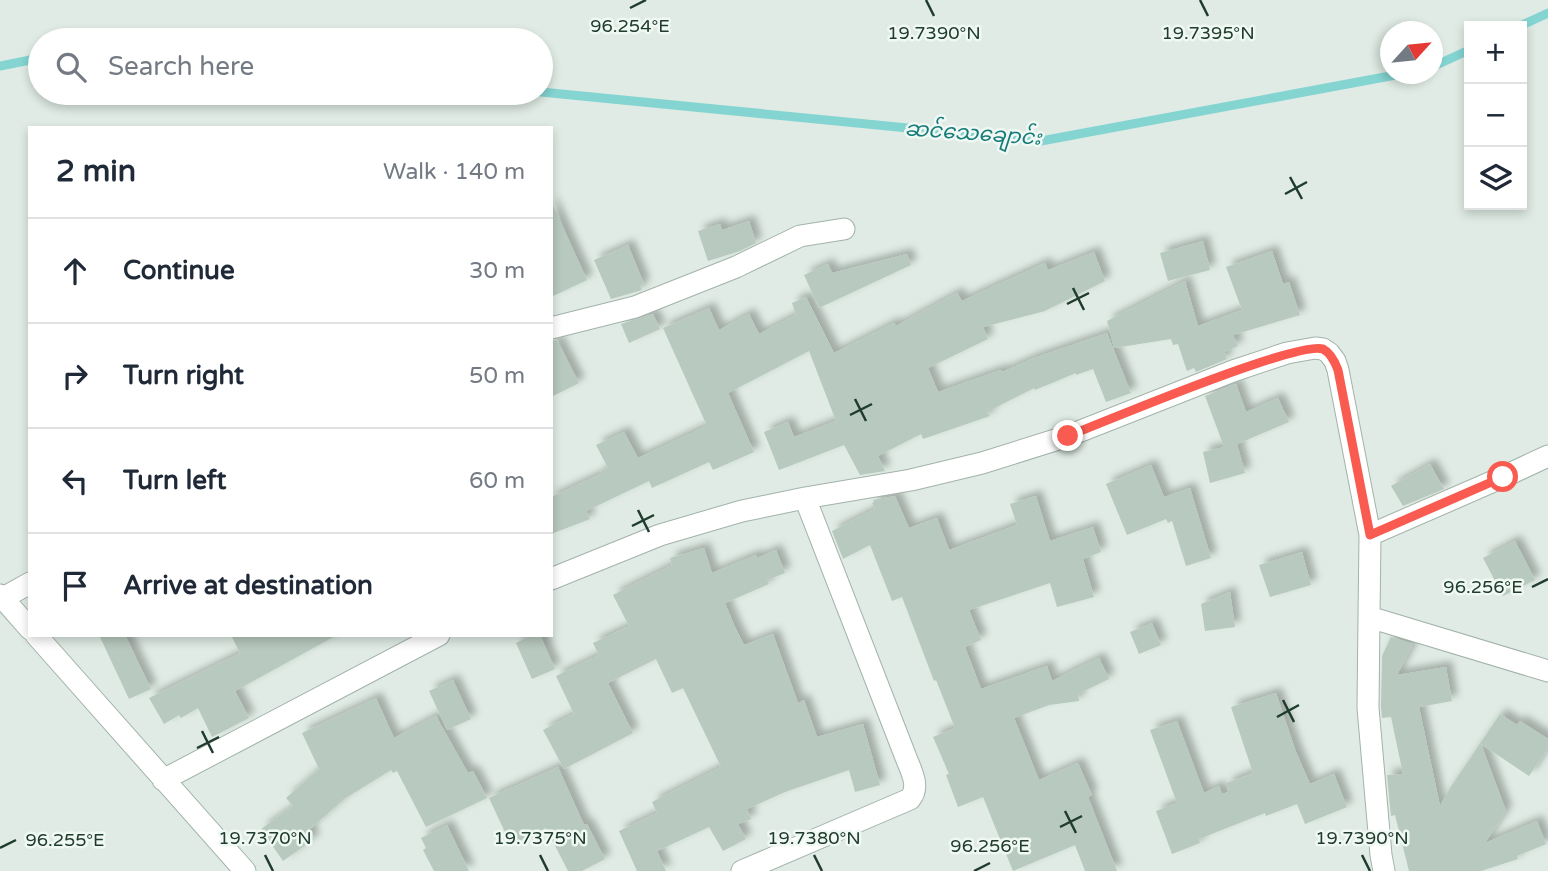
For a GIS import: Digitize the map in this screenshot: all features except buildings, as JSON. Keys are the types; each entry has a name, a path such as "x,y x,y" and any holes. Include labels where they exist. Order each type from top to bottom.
{"street":[{"path":"553,328 635,307 736,267 800,236 844,229"},
{"path":"553,578 660,535 742,511 911,480 982,463 1068,436 1287,353 1323,349 1335,361 1338,370 1370,535 1368,708 1384,871"},
{"path":"1370,535 1548,456"},
{"path":"742,871 914,795 915,783 905,755 805,498"},
{"path":"28,584 1,597 28,627"},
{"path":"1369,617 1548,671"},
{"path":"38,637 245,871"},
{"path":"163,780 435,637"}],"waterway":[{"name":"ဆင်သေချောင်း","path":"1527,23 1548,13"},
{"name":"ဆင်သေချောင်း","path":"1443,62 1464,52"},
{"name":"ဆင်သေချောင်း","path":"0,66 28,60"},
{"name":"ဆင်သေချောင်း","path":"553,93 1041,141 1380,78"}],"route":[{"path":"1068,436 1233,372 1287,353 1315,348 1329,353 1338,370 1370,535 1503,477"}]}
